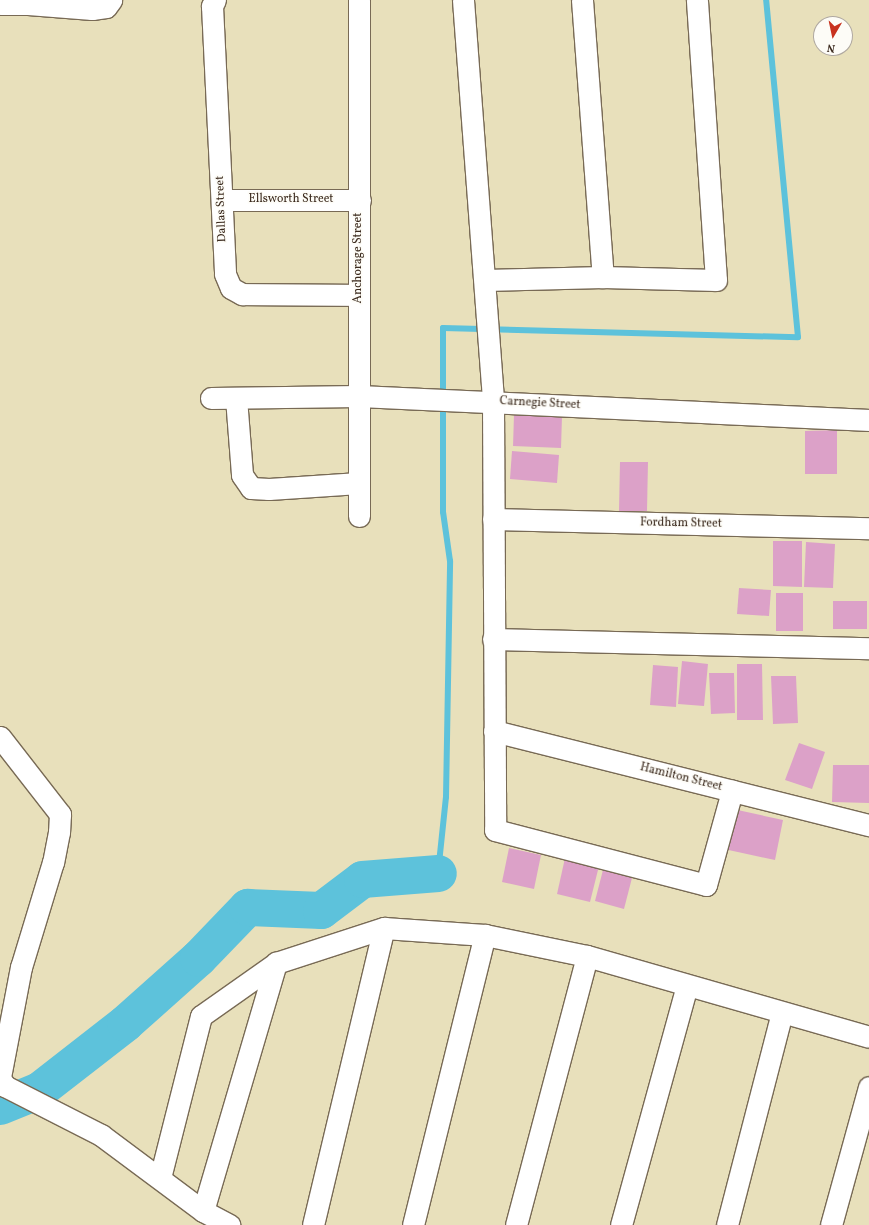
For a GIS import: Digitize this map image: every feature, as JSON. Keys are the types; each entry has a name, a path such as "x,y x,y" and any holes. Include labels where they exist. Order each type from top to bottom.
{"street":[{"path":"0,4 28,2 92,10 106,7 111,0"},
{"name":"Dallas Street","path":"215,0 212,6 225,274 231,288 242,294 359,295"},
{"name":"Anchorage Street","path":"359,0 359,516"},
{"path":"462,0 490,344 493,402 495,830 706,885 732,791"},
{"path":"582,0 603,277"},
{"path":"485,280 603,277 716,280 697,0"},
{"name":"Ellsworth Street","path":"222,200 360,200"},
{"name":"Carnegie Street","path":"211,398 359,396 869,420"},
{"path":"236,398 242,475 251,488 269,489 359,483"},
{"name":"Fordham Street","path":"493,519 869,528"},
{"path":"493,639 869,648"},
{"name":"Hamilton Street","path":"494,731 869,825"},
{"path":"0,737 60,814 59,832 53,862 21,967 2,1081 101,1135 203,1211 229,1225"},
{"path":"160,1178 201,1016 276,963 384,928 485,935 586,956 869,1037"},
{"path":"313,1225 384,928"},
{"path":"414,1225 485,935"},
{"path":"516,1225 586,956"},
{"path":"203,1211 276,963"},
{"path":"621,1225 687,986"},
{"path":"728,1225 782,1013"},
{"path":"831,1225 869,1087"}],"building":[{"path":"514,415 562,416 561,448 513,446"},
{"path":"837,430 837,474 805,474 805,431"},
{"path":"512,451 559,455 557,483 510,479"},
{"path":"620,462 648,462 647,511 619,511"},
{"path":"773,541 802,541 802,587 773,586"},
{"path":"806,542 835,544 833,588 804,587"},
{"path":"739,588 771,590 769,616 737,614"},
{"path":"776,593 803,593 803,631 776,631"},
{"path":"833,601 867,601 867,629 833,629"},
{"path":"682,661 708,664 704,706 678,704"},
{"path":"737,664 762,664 763,720 737,720"},
{"path":"653,665 678,667 676,707 650,705"},
{"path":"709,673 734,673 735,713 711,714"},
{"path":"771,676 796,676 798,723 773,724"},
{"path":"799,743 825,752 812,789 785,780"},
{"path":"833,765 869,765 869,803 832,802"},
{"path":"733,809 783,820 775,860 724,849"},
{"path":"509,848 541,855 534,889 502,882"},
{"path":"565,858 599,866 590,902 557,894"},
{"path":"604,866 633,874 624,909 595,901"}],"waterway":[{"path":"438,873 446,797 450,561 443,512 443,328 798,337 766,0"},
{"path":"0,1106 39,1090 125,1023 198,958 247,907 321,910 362,879 438,873"}]}
